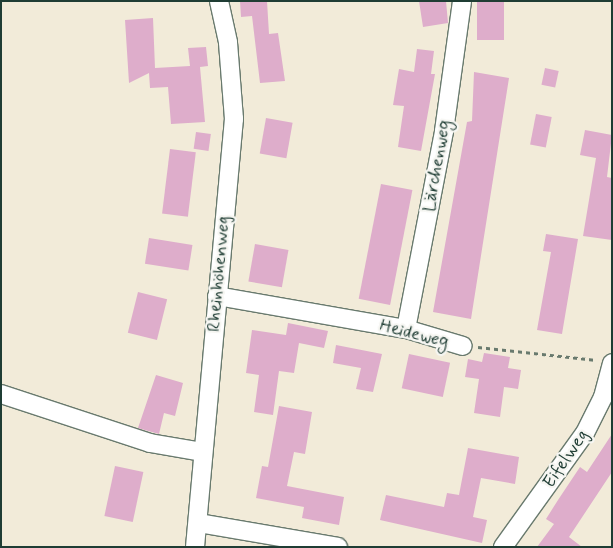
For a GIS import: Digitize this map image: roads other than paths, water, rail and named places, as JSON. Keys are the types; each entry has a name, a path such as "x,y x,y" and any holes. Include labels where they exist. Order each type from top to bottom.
{"street":[{"name":"Rheinhöhenweg","path":"195,547 234,119 228,42 219,1"},
{"name":"Lärchenweg","path":"406,329 444,131 462,1"},
{"name":"Heideweg","path":"217,296 406,329 462,346"},
{"name":"Eifelweg","path":"503,547 585,433 602,397 607,362"},
{"path":"1,394 150,443 203,452"},
{"path":"198,523 338,547"}]}
